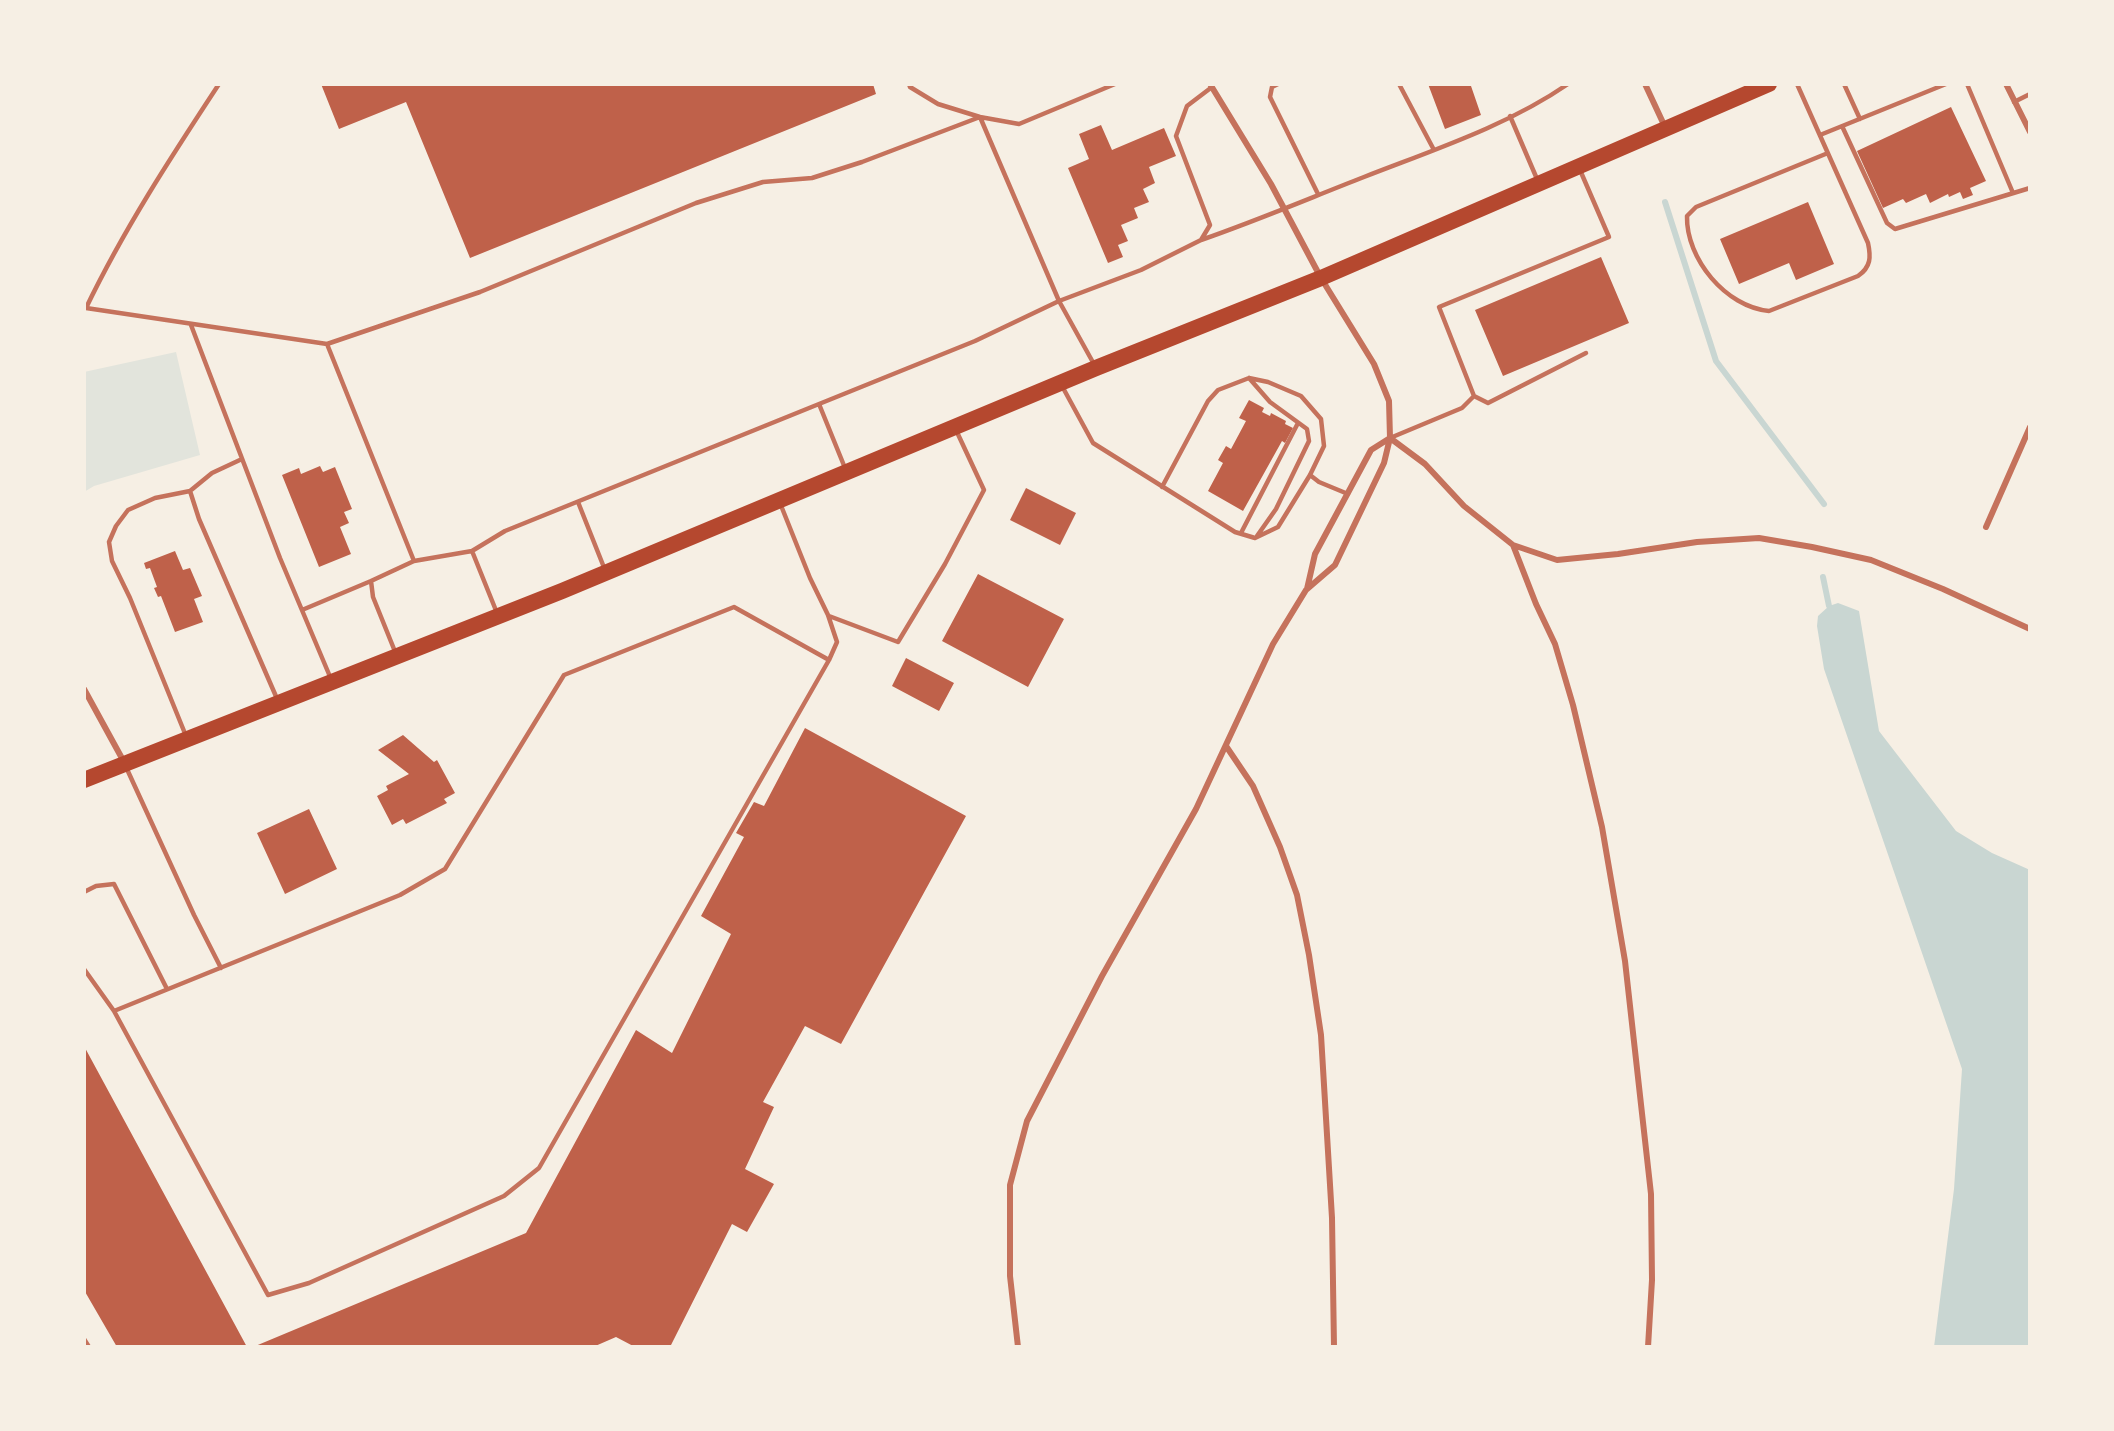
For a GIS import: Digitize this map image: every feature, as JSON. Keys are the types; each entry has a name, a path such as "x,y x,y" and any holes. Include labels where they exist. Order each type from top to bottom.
{"highway":[{"path":"84,780 606,573 1096,368 1321,278 1769,84"}],"street":[{"path":"1645,84 1666,130"},
{"path":"2006,84 2030,132"},
{"path":"1211,85 1284,208 1321,278 1374,364 1389,401 1390,438 1384,463 1335,565 1306,590"},
{"path":"1986,527 2030,427"},
{"path":"1018,1347 1010,1276 1010,1185 1027,1121 1102,976 1196,808 1273,644 1306,590 1315,554 1371,450 1390,438"},
{"path":"1390,438 1425,464 1464,506 1513,545 1557,560 1618,554 1697,542 1759,538 1871,560 1943,589 2030,629"},
{"path":"1513,545 1536,604 1555,644 1573,705 1602,827 1625,961 1651,1194 1652,1280 1648,1347"},
{"path":"84,689 125,764"},
{"path":"1226,746 1253,786 1280,847 1297,895 1309,954 1321,1035 1332,1218 1334,1347"}],"lane":[{"path":"219,84 166,163 111,257 85,309 327,344 480,292 696,203 763,182 812,178 862,162 980,117"},
{"path":"909,84 910,87 938,104 980,117 1019,124 1115,84"},
{"path":"1278,84 1272,87 1270,96 1318,194"},
{"path":"1400,84 1434,150"},
{"path":"302,610 414,561 472,551 505,531 975,341 1059,301 1141,270 1201,240 1459,141 1545,100 1568,84"},
{"path":"1797,84 1820,135 1828,153 1868,243 1869,264 1863,272 1769,311 1756,310 1713,282 1701,265 1687,226 1687,216 1696,207 1828,153"},
{"path":"1844,84 1860,119"},
{"path":"1820,135 1946,84"},
{"path":"1967,84 2013,193"},
{"path":"1201,240 1210,225 1176,136 1187,106 1211,85"},
{"path":"2014,102 2030,94"},
{"path":"1510,116 1539,184"},
{"path":"980,117 1059,301 1096,368"},
{"path":"1842,126 1887,223 1895,229 2030,188"},
{"path":"1578,167 1609,237 1439,307 1474,396 1488,403 1587,353"},
{"path":"191,325 332,682"},
{"path":"327,344 414,561"},
{"path":"1060,384 1094,443 1162,488 1173,495 1235,532 1255,538 1278,527 1310,475 1324,446 1321,419 1301,396 1268,382 1249,378 1218,390 1208,401 1162,488"},
{"path":"1249,378 1270,402 1307,429 1309,441 1276,509 1255,538"},
{"path":"1390,438 1462,408 1474,396"},
{"path":"819,404 846,472"},
{"path":"1241,533 1298,423"},
{"path":"828,615 898,642 945,564 984,489 955,427"},
{"path":"187,739 130,598 112,561 109,542 116,526 128,510 155,498 190,491 212,473 242,459"},
{"path":"1310,475 1319,482 1348,495"},
{"path":"190,491 199,519 279,703"},
{"path":"84,969 86,976 114,1011 268,1295 309,1283 504,1196 539,1168 829,660 837,642 828,615 810,578 779,501"},
{"path":"578,502 606,573"},
{"path":"472,551 498,616"},
{"path":"371,581 373,597 397,656"},
{"path":"114,1011 400,895 445,869 564,675 734,607 829,660"},
{"path":"125,764 194,915 221,968"},
{"path":"84,892 96,886 114,884 167,989"},
{"path":"84,1339 89,1347"}],"shaded area":[{"path":"176,352 200,455 94,486 84,492 84,372"},
{"path":"1838,603 1859,611 1879,731 1956,831 1992,853 2030,870 2030,1347 1934,1347 1954,1189 1962,1069 1824,669 1817,626 1818,616 1829,606"}],"building":[{"path":"321,84 873,84 876,94 470,258 406,102 339,129"},
{"path":"1428,84 1476,84 1471,86 1481,115 1445,129"},
{"path":"1951,107 1986,181 1970,188 1973,195 1963,199 1960,192 1949,197 1948,194 1930,203 1926,194 1906,203 1903,199 1883,208 1857,151"},
{"path":"1101,125 1112,150 1164,128 1176,156 1149,167 1155,183 1143,189 1149,202 1134,208 1138,218 1121,225 1128,241 1118,245 1123,257 1108,263 1068,168 1089,159 1079,134"},
{"path":"1808,202 1834,264 1796,280 1789,263 1739,284 1720,239"},
{"path":"1601,257 1629,323 1503,376 1475,310"},
{"path":"1249,400 1264,408 1262,412 1270,416 1271,413 1286,421 1285,424 1293,428 1285,443 1282,441 1243,511 1208,491 1223,463 1218,460 1226,446 1231,449 1246,421 1239,418"},
{"path":"320,466 323,472 335,467 352,509 344,512 349,523 340,527 351,554 319,567 282,475 299,468 301,474"},
{"path":"1026,488 1076,513 1060,545 1010,520"},
{"path":"175,551 183,570 190,568 202,596 194,599 203,622 175,632 161,596 158,597 154,588 157,587 150,568 146,569 144,563"},
{"path":"978,574 1064,619 1028,687 942,641"},
{"path":"906,658 954,683 939,711 892,686"},
{"path":"805,728 966,816 841,1044 805,1026 763,1102 774,1107 745,1169 774,1184 747,1232 732,1224 670,1347 635,1347 616,1337 593,1347 253,1347 526,1233 636,1030 672,1053 731,934 701,916 744,837 736,833 754,802 764,806"},
{"path":"403,735 434,762 437,760 455,793 444,799 447,803 406,824 403,819 392,825 377,796 388,790 386,786 409,774 378,750"},
{"path":"309,809 337,869 285,894 257,833"},
{"path":"84,1046 247,1347 117,1347 84,1290"}],"waterway":[{"path":"1665,202 1716,361 1824,504"},
{"path":"1823,577 1829,606"}]}
